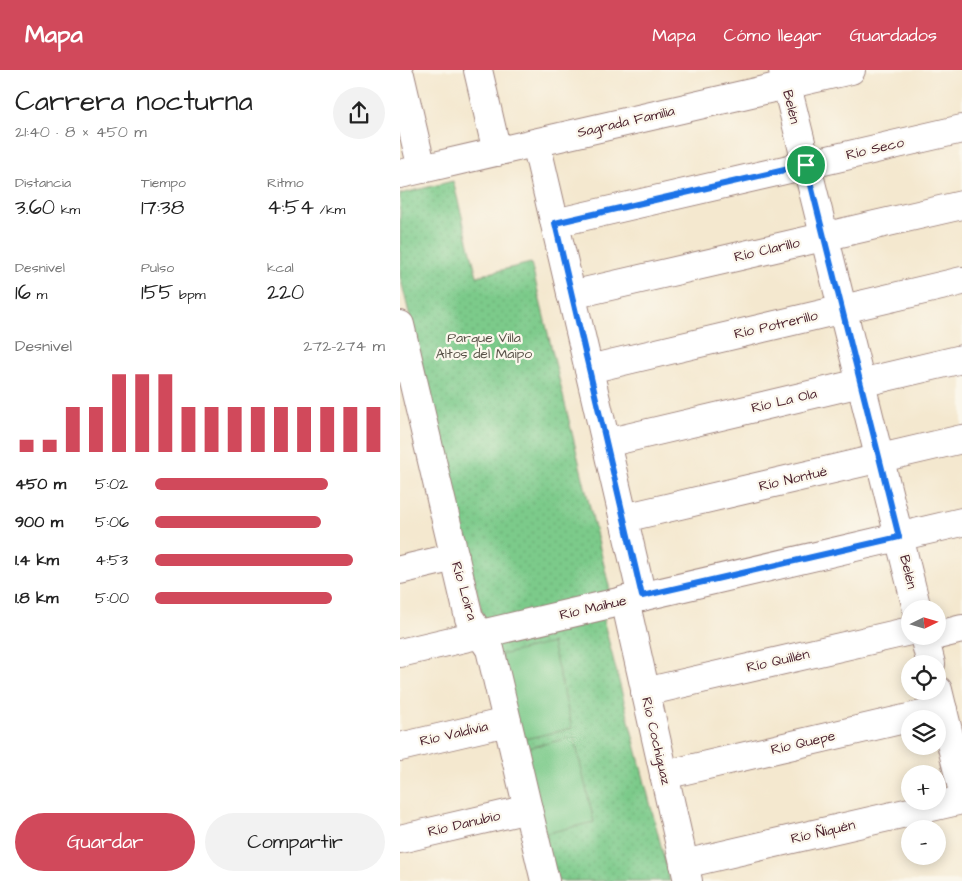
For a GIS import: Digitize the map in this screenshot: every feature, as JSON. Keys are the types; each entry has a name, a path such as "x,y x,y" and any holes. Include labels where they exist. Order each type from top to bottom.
{"street":[{"path":"478,70 497,152"},
{"name":"Sagrada Familia","path":"411,172 536,143 784,78 852,70"},
{"path":"400,75 411,172"},
{"name":"Belén","path":"784,78 915,600"},
{"name":"Río Seco","path":"555,223 962,129"},
{"name":"Río Cochiguaz","path":"536,143 624,518 645,692 686,873"},
{"name":"Río Clarillo","path":"571,295 962,206"},
{"name":"Río Potrerillo","path":"589,370 962,281"},
{"name":"Río Loira","path":"400,325 411,425 455,557 469,618 490,649 545,881"},
{"name":"Río La Ola","path":"606,442 962,359"},
{"name":"Río Nontué","path":"624,518 962,439"},
{"name":"Río Maihue","path":"400,653 962,522"},
{"path":"400,570 455,557"},
{"name":"Río Quillén","path":"946,631 962,628"},
{"name":"Río Quillén","path":"645,692 901,640"},
{"path":"948,715 962,788"},
{"name":"Río Quepe","path":"664,775 948,715"},
{"name":"Río Valdivia","path":"400,747 507,722"},
{"name":"Río Ñiquén","path":"686,873 962,800"},
{"name":"Río Danubio","path":"400,839 528,809"}],"green space":[{"name":"Parque Villa Altos del Maipo","path":"453,181 477,276 531,263 610,590 604,623 670,881 552,881 484,621 400,276 400,194"},
{"path":"552,643 572,728 521,740 501,655"},
{"path":"574,737 594,822 543,834 523,749"}],"route":[{"path":"806,165 899,537 642,596 555,223 806,165"}]}
